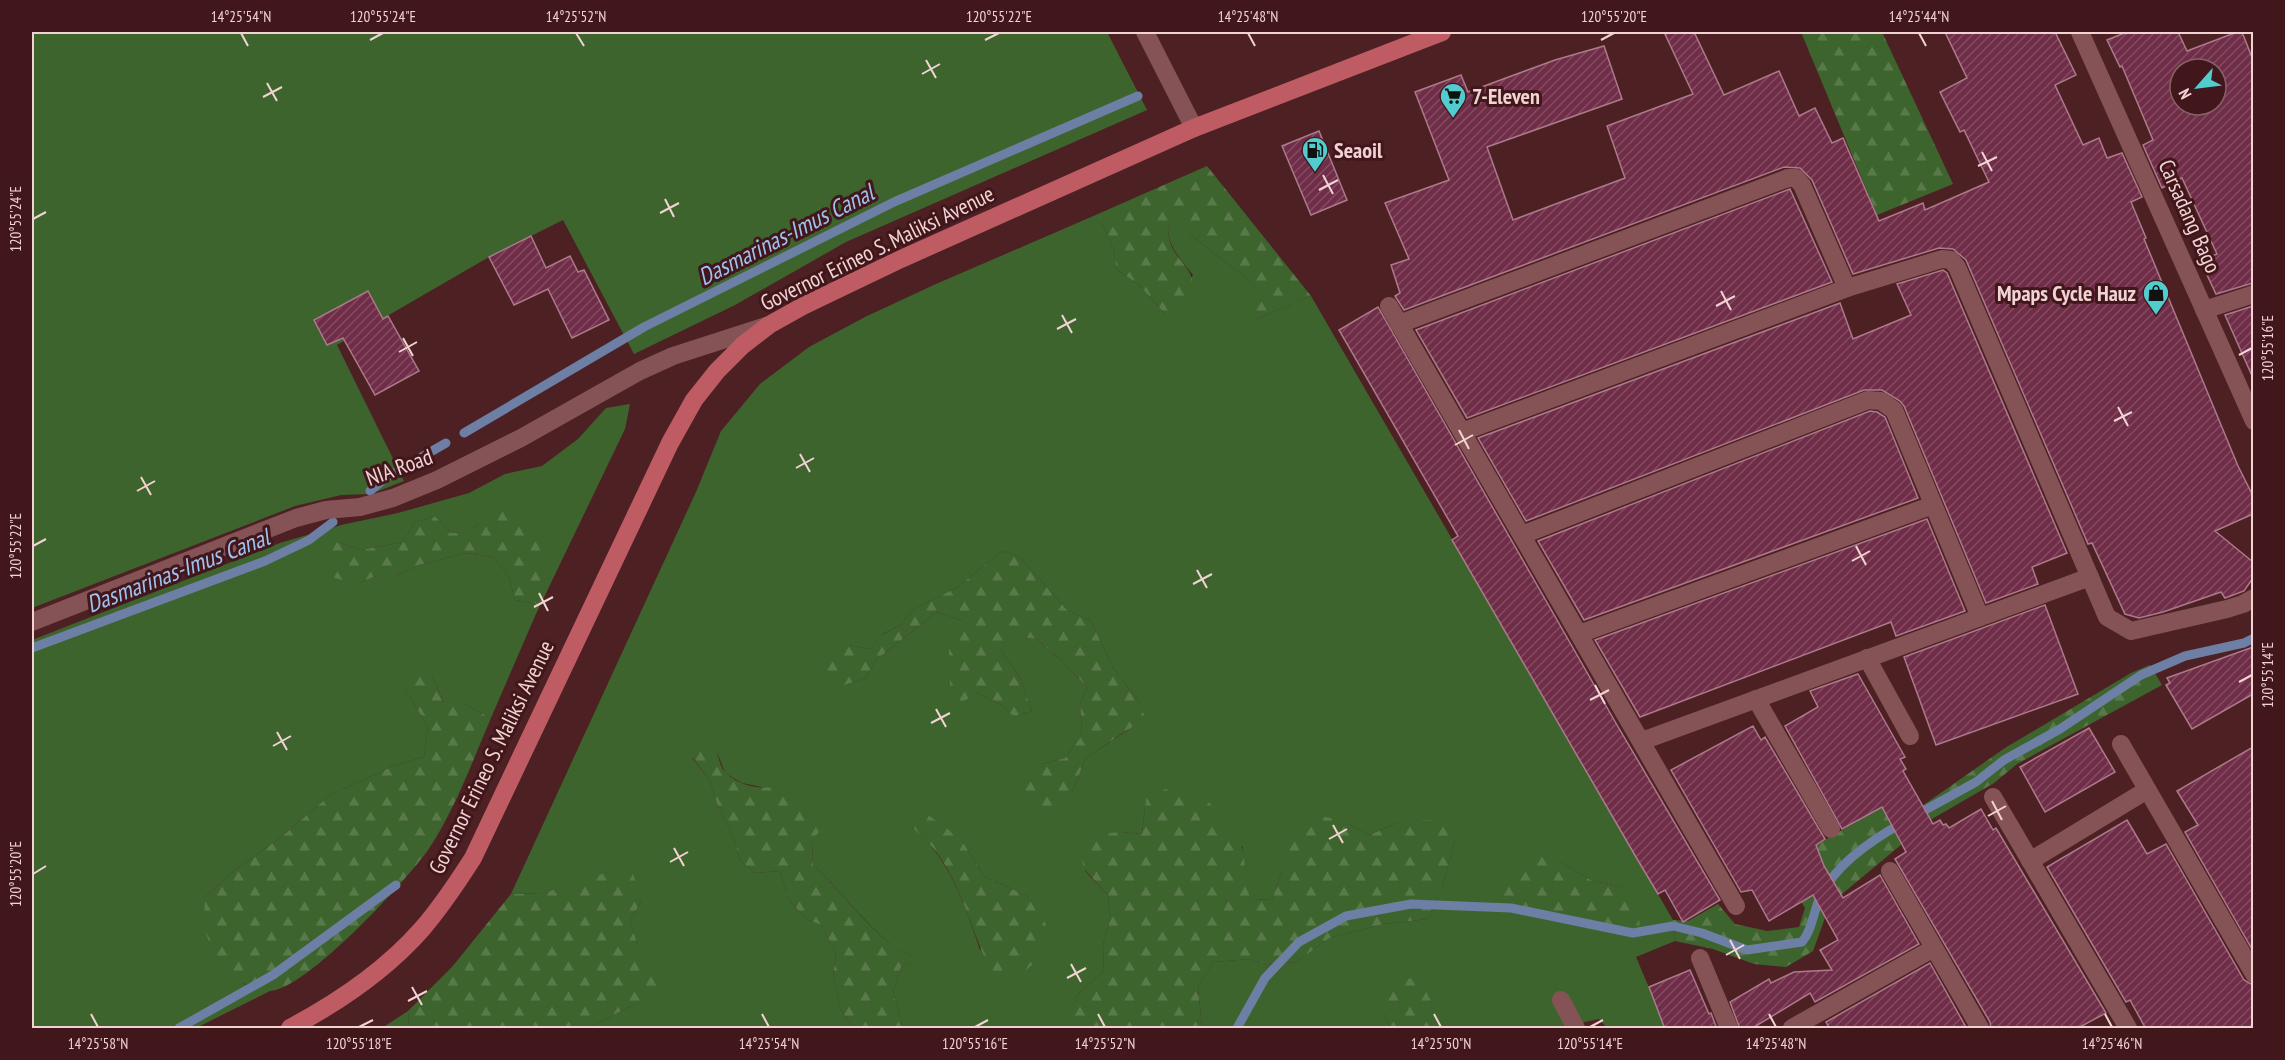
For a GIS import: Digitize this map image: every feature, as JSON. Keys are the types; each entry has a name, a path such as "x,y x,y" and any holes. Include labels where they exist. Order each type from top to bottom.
{"main road":[{"name":"Governor Erineo S. Maliksi Avenue","path":"290,1029 358,986 393,958 421,930 448,897 473,858 670,443 694,400 717,371 743,345 769,325 901,259 1194,128 1442,32"}],"street":[{"path":"1145,32 1194,128"},
{"name":"Carsadang Bago","path":"2080,32 2253,421"},
{"path":"1399,324 1788,178 1796,178 1802,185 1847,288"},
{"path":"1462,432 1847,288 1942,259 1951,260 1957,267 2107,618 2131,631 2227,609 2243,604 2253,597"},
{"path":"2204,310 2253,294"},
{"path":"1389,306 1736,906"},
{"name":"NIA Road","path":"32,622 296,518 326,510 360,507 393,498 437,480 522,438 640,371 673,356 769,325"},
{"path":"1522,535 1868,400 1881,401 1893,410 1980,617"},
{"path":"1580,634 1933,505"},
{"path":"1642,741 2090,577"},
{"path":"1867,658 1910,736"},
{"path":"1756,699 1831,829"},
{"path":"2121,744 2253,974"},
{"path":"2030,861 2147,790"},
{"path":"1993,797 2128,1029"},
{"path":"1890,871 1980,1029"},
{"path":"1792,1029 1934,948"},
{"path":"1700,958 1729,1029"},
{"path":"1561,1000 1576,1029"}],"green space":[{"path":"32,32 1107,32 1147,110 846,242 735,305 634,354 563,220 489,257 337,345 404,481 371,494 341,495 295,506 32,608"},
{"path":"1801,32 1882,32 1953,184 1877,215"},
{"path":"1207,166 1311,296 1252,321 1246,301 1255,293 1251,282 1191,235 1179,221 1168,227 1174,251 1191,275 1193,286 1184,318 1165,314 1139,285 1116,269 1114,250 1098,214"},
{"path":"1098,214 1114,250 1116,269 1139,285 1165,314 1193,275 1170,241 1168,227 1179,220 1191,235 1251,282 1256,293 1252,321 1311,296 1673,920 1675,941 1636,957 1666,1028 1607,1028 1599,1019 1558,1028 1434,1028 1434,1007 1384,1014 1390,1028 1202,1028 1198,986 1214,962 1249,959 1268,965 1296,962 1330,938 1385,924 1428,919 1443,885 1455,839 1402,821 1369,835 1348,823 1283,869 1272,899 1252,900 1244,885 1243,847 1146,798 1142,834 1121,832 1085,871 1108,895 1110,919 1103,944 1104,971 1077,995 1069,1028 902,1028 893,992 901,967 917,960 879,934 813,865 812,840 767,788 742,783 725,773 717,752 692,758 709,779 717,804 734,839 740,860 754,873 780,871 789,900 806,919 821,925 836,953 833,977 841,1010 853,1028 589,1028 636,1004 655,968 637,943 630,920 642,900 572,885 544,893 511,894 696,492 721,431 760,384 809,347 865,317","holes":["1002,551 1020,557 1067,610 1091,621 1113,668 1140,703 1128,730 1086,758 1071,795 1042,764 1065,758 1082,735 1080,704 1087,687 1036,639 1010,634 1001,651 1019,676 1032,711 1014,717 1003,706 978,693 955,705 963,621 937,612 876,660 866,678 845,685 848,645 870,649 883,634 902,624 914,609 956,588","911,826 961,839 984,876 1027,896 1035,909 980,950 955,885 932,847","1560,862 1591,880 1622,887 1632,933 1511,908"]},
{"path":"630,404 625,429 535,616 491,718 462,703 444,703 431,673 405,689 428,727 424,757 393,766 329,796 280,838 236,869 205,897 244,984 270,991 196,1028 32,1028 32,640 280,543 341,525 398,513 469,493 505,474 542,466 578,439 606,408","holes":["435,516 451,533 468,532 481,522 537,604 515,600 509,577 493,557 466,553 419,565 396,576 376,576 357,584 334,541 361,550 403,542 414,523"]},
{"path":"491,508 515,512 538,534 542,568 537,604 515,600 509,577 493,557 466,553 419,565 396,576 376,576 357,584 328,576 327,559 334,541 361,550 403,542 414,523 435,516 451,533 465,531 479,524"},
{"path":"1002,551 1020,557 1067,610 1091,621 1113,668 1140,703 1145,718 1086,758 1071,795 1044,816 1021,803 1019,780 1042,764 1065,758 1082,735 1080,704 1087,687 1036,639 1010,635 1001,651 1019,676 1032,711 1014,717 1003,706 978,693 955,706 950,685 949,649 963,621 937,612 876,660 866,678 845,685 820,677 822,654 848,645 870,649 882,635 902,624 914,609 956,588"},
{"path":"2150,665 2162,685 2017,764 1994,783 1932,819 1830,904 1813,951 1786,967 1754,964 1713,949 1675,941 1673,920 1688,921 1718,904 1735,924 1767,931 1799,927 1805,908 1792,886 1824,867 1813,847 1882,807 1891,824 1922,806 2005,748 2131,673"},
{"path":"414,671 431,673 444,703 462,703 491,718 447,819 428,850 399,885 330,954 287,986 270,991 247,985 224,964 210,944 204,925 205,897 236,869 280,838 329,796 393,766 424,757 428,727 405,689"},
{"path":"700,748 717,752 723,770 738,782 758,787 778,786 803,807 819,832 812,840 813,865 892,946 918,960 901,967 893,992 902,1028 853,1028 841,1010 833,977 836,953 821,925 806,919 789,900 780,871 754,873 740,860 734,839 717,804 709,779 692,757"},
{"path":"1168,788 1201,793 1231,829 1243,850 1245,880 1252,900 1272,899 1292,836 1315,814 1348,823 1369,835 1402,821 1437,820 1455,839 1443,885 1428,919 1385,924 1330,938 1296,962 1268,965 1249,959 1214,962 1198,986 1202,1028 1068,1028 1077,995 1104,971 1103,944 1110,919 1108,895 1085,870 1080,854 1092,835 1121,832 1142,834 1146,798"},
{"path":"924,812 961,839 984,876 1027,896 1046,924 1045,948 1037,961 1018,976 993,975 960,895 944,863 934,849 911,826 912,813"},
{"path":"1539,856 1560,862 1591,880 1622,887 1638,903 1640,931 1633,933 1502,907 1498,895 1515,876"},
{"path":"605,873 633,874 642,900 630,920 637,943 656,968 657,987 636,1004 589,1028 409,1028 408,1011 452,967 511,894 544,893"},
{"path":"1419,978 1434,1007 1434,1028 1390,1028 1384,1014 1388,980"},
{"path":"408,1011 409,1028 382,1028"}],"building":[{"path":"1664,32 1694,32 1724,95 1779,71 1799,116 1815,108 1832,143 1843,138 1879,221 1923,203 1925,210 1989,182 1964,130 1960,132 1940,92 1967,78 1945,32 2055,32 2076,75 2055,85 2083,145 2099,138 2107,158 2122,153 2142,197 2131,202 2146,238 2144,239 2238,466 2253,496 2253,514 2215,531 2253,562 2253,578 2244,591 2225,598 2221,592 2139,618 2125,614 2092,543 2088,544 1966,260 1953,249 1939,248 1853,274 1812,180 1800,168 1784,167 1404,310 1395,296 1400,293 1391,265 1409,259 1385,203 1449,180 1415,92 1461,75 1468,92 1555,60 1604,46 1622,99 1487,147 1513,220 1625,178 1607,126 1693,94"},
{"path":"2127,32 2178,32 2187,51 2242,32 2253,60 2253,283 2216,294 2200,260 2217,254 2182,178 2162,188 2143,145 2153,140 2122,66 2120,67 2107,40"},
{"name":"Seaoil","path":"1319,131 1347,200 1311,215 1282,146"},
{"path":"1790,189 1832,282 1467,418 1416,330"},
{"path":"531,236 546,268 570,256 578,272 584,270 609,320 572,338 548,289 514,305 489,257"},
{"path":"1943,270 1947,273 2067,553 2032,567 2038,584 1986,603 1904,406 1882,390 1864,390 1526,521 1478,438 1840,303 1853,339 1911,315 1897,284"},
{"path":"368,291 383,319 388,316 419,371 375,395 343,338 327,345 314,320"},
{"path":"2253,306 2253,378 2225,315"},
{"path":"1378,307 1720,900 1683,922 1665,890 1658,894 1636,857 1452,540 1458,536 1339,330"},
{"path":"1870,411 1885,417 1918,498 1584,620 1538,541"},
{"path":"1927,519 1965,611 1896,636 1891,622 1640,717 1595,640"},
{"path":"2045,605 2078,694 1936,745 1904,657"},
{"path":"2253,647 2253,694 2192,729 2166,685 2170,683 2167,678"},
{"path":"1858,674 1905,757 1900,759 1906,769 1903,771 1933,824 1940,820 1949,828 1981,809 1993,830 1996,828 2106,1013 2076,1029 1991,1029 1990,1022 1895,859 1906,852 1882,807 1842,829 1785,726 1818,707 1810,691"},
{"path":"1753,726 1761,740 1765,737 1825,839 1816,845 1824,866 1843,898 1880,875 1919,944 1815,1002 1810,993 1751,1029 1740,1029 1730,1002 1769,979 1771,983 1794,972 1832,970 1820,950 1838,940 1813,895 1769,921 1752,890 1741,892 1671,770"},
{"path":"2089,728 2115,772 2045,812 2020,767"},
{"path":"2253,747 2253,951 2185,832 2198,825 2177,791"},
{"path":"2127,820 2147,854 2166,844 2244,980 2253,985 2253,1029 2146,1029 2130,1000 2126,1002 2047,867"},
{"path":"1930,963 1967,1029 1830,1029 1826,1022"},
{"path":"1690,970 1717,1029 1665,1029 1649,987"}],"waterway":[{"name":"Dasmarinas-Imus Canal","path":"464,433 644,327 894,202 1138,96"},
{"name":"Dasmarinas-Imus Canal","path":"370,491 387,477 446,443"},
{"name":"Dasmarinas-Imus Canal","path":"32,648 265,561 309,540 333,522"},
{"path":"1916,815 1976,782 2004,760 2060,729 2141,675 2185,656 2244,643 2254,638"},
{"path":"1237,1028 1265,978 1299,942 1346,916 1411,904 1511,908 1633,933 1673,926 1702,933 1747,950 1802,942 1821,895 1836,872 1868,844 1904,822"},
{"path":"179,1028 273,975 396,885"}],"place":[{"name":"7-Eleven","path":"1453,119"},
{"name":"Seaoil","path":"1315,173"},
{"name":"Mpaps Cycle Hauz","path":"2156,316"}]}
